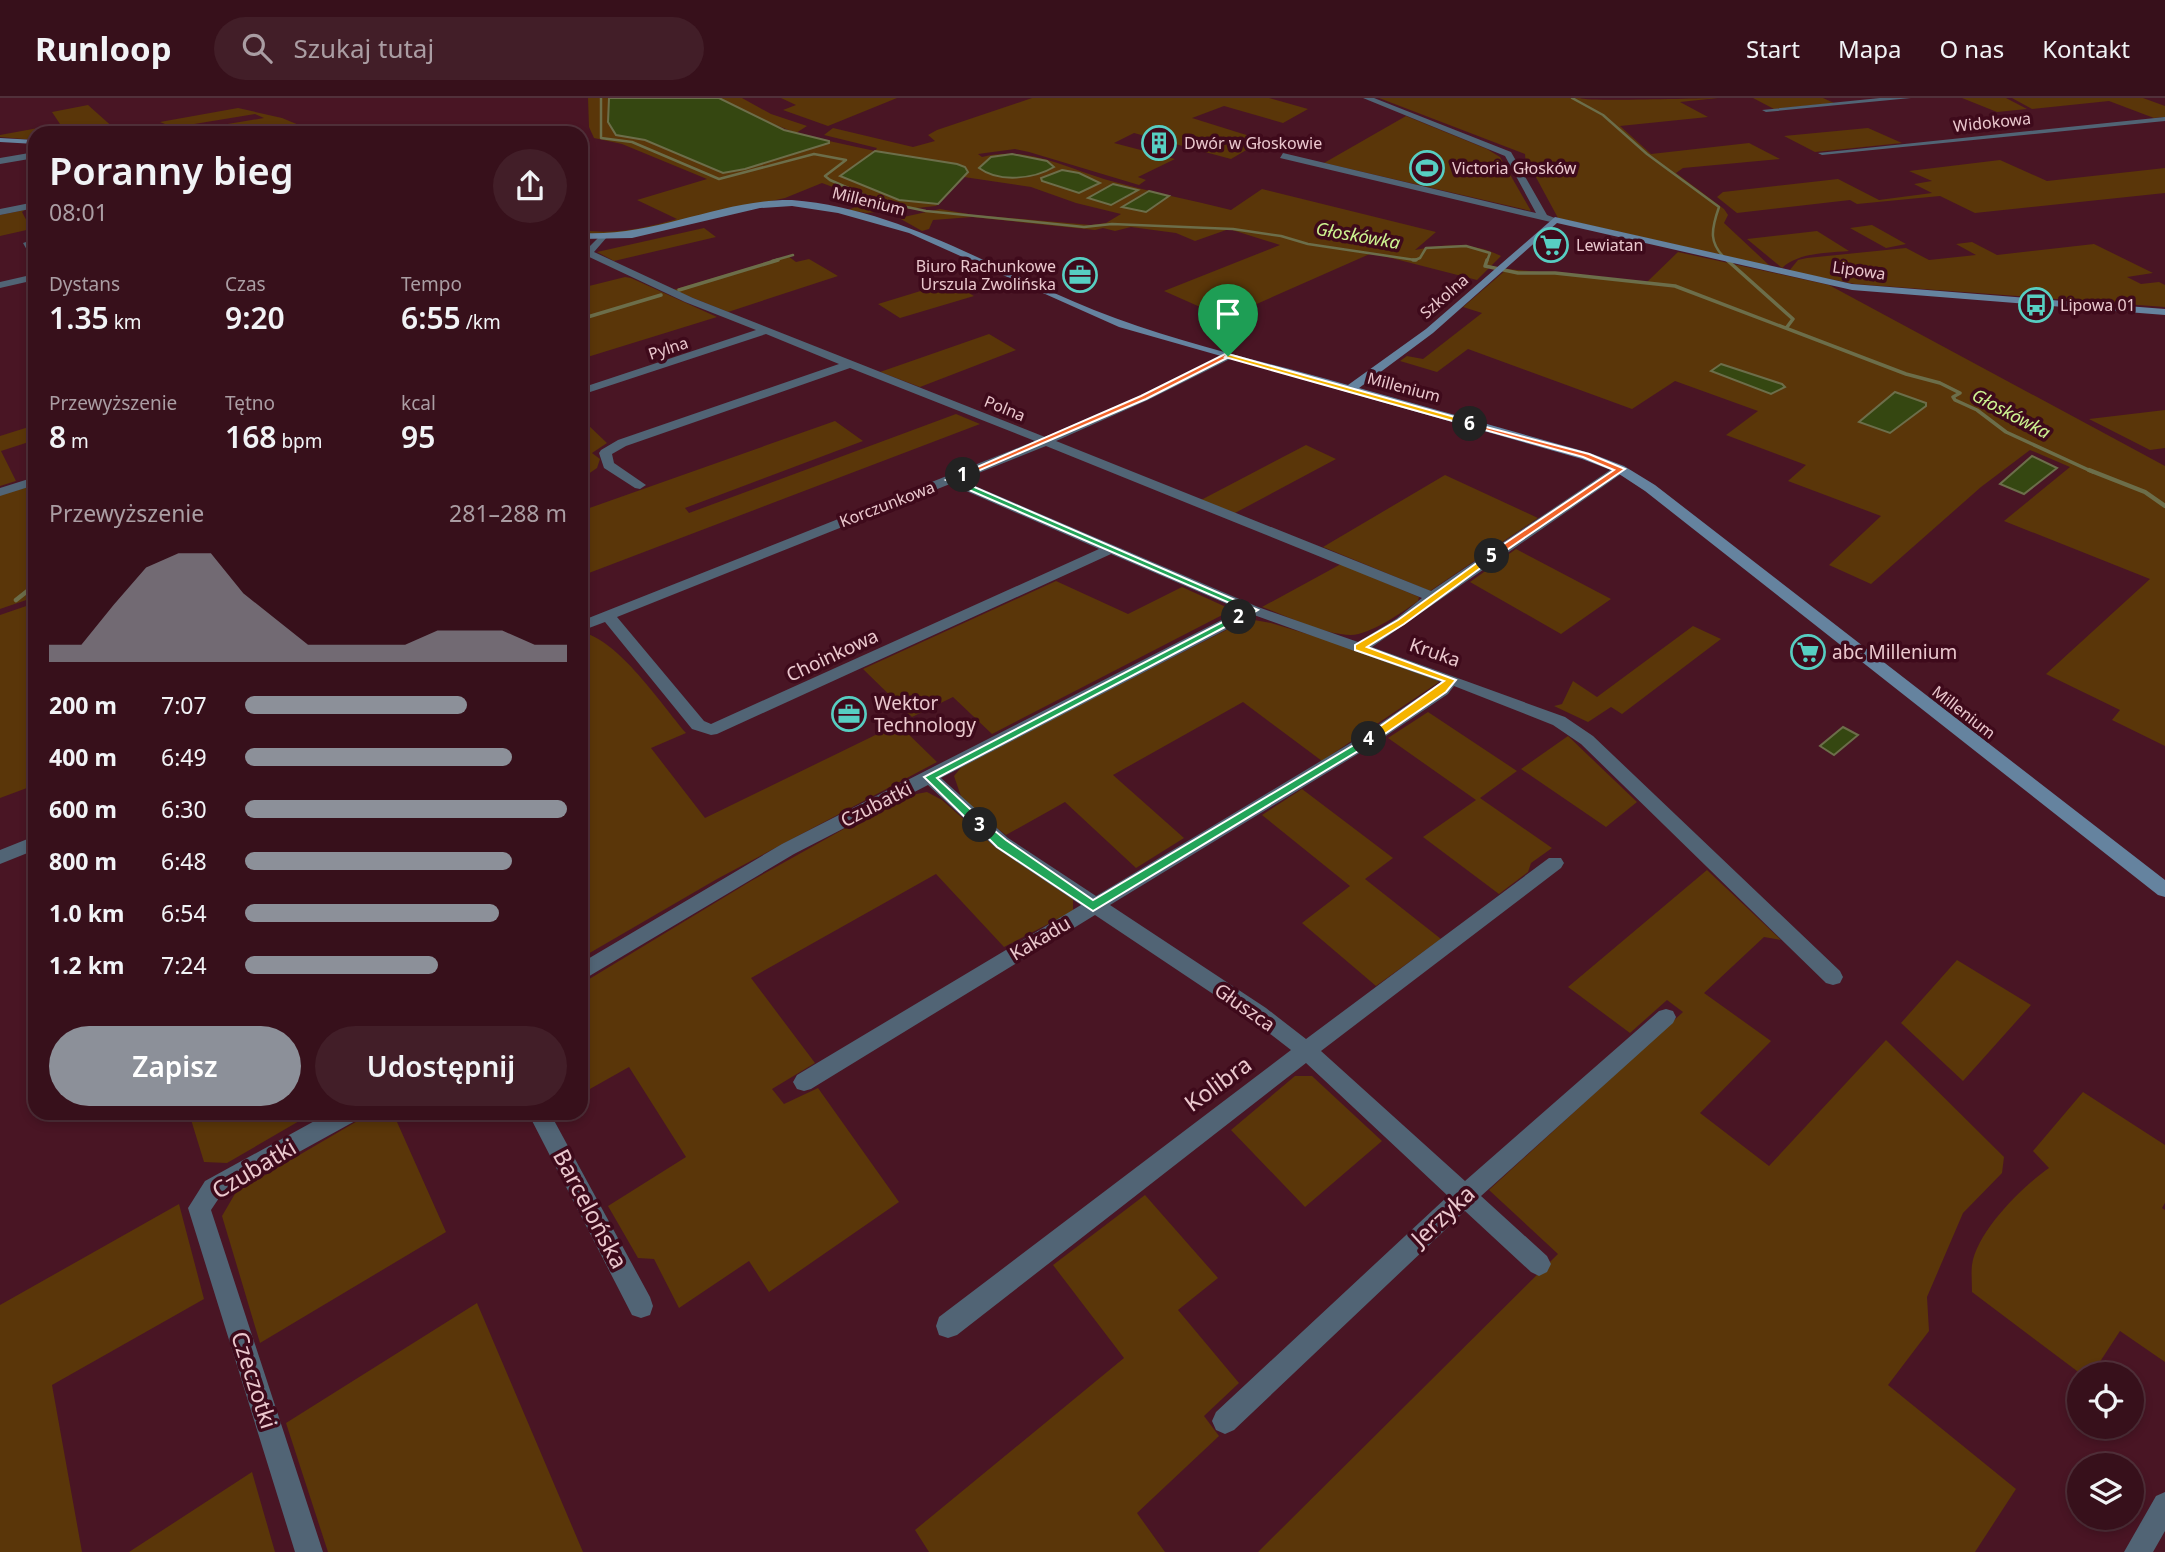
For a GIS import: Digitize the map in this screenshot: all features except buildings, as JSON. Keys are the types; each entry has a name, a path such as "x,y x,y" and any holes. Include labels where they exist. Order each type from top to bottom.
{"street":[{"path":"1367,98 1508,154 1543,217"},
{"path":"1766,110 1906,98"},
{"name":"Widokowa","path":"1822,153 2165,119"},
{"path":"0,140 28,142"},
{"path":"0,150 28,143"},
{"path":"0,161 28,156"},
{"path":"1283,156 1555,220"},
{"name":"Millenium","path":"588,243 771,204 796,204 844,211 883,220 921,234 1109,320 1586,456 1620,469 1656,493 2165,890"},
{"path":"0,212 28,206"},
{"name":"Lipowa","path":"1555,220 1866,289 2165,312"},
{"name":"Szkolna","path":"1349,390 1372,376 1555,220"},
{"path":"588,238 598,241"},
{"name":"Polna","path":"598,241 588,253 689,300 1432,597"},
{"path":"0,285 28,279"},
{"name":"Pylna","path":"588,390 765,331"},
{"name":"Korczunkowa","path":"588,623 1044,442 1144,398 1228,356"},
{"path":"640,485 608,466 605,453 622,443 849,364"},
{"path":"1359,648 1401,622 1432,597 1620,469"},
{"name":"Kruka","path":"951,480 1253,610 1559,721 1587,740 1833,977"},
{"path":"0,492 28,483"},
{"name":"Choinkowa","path":"607,615 698,725 711,730 1112,548"},
{"name":"Czubatki","path":"588,969 789,849 1253,610"},
{"name":"Kakadu","path":"804,1082 1365,742 1442,690 1451,680"},
{"name":"Głuszca","path":"930,777 1002,844 1259,1014 1307,1051 1539,1264"},
{"path":"0,857 28,846"},
{"name":"Kolibra","path":"948,1326 1191,1137 1555,863"},
{"name":"Jerzyka","path":"1225,1421 1463,1197 1666,1017"},
{"name":"Czubatki","path":"199,1208 213,1188 336,1120"},
{"name":"Barcelońska","path":"542,1120 641,1306"},
{"name":"Czeczotki","path":"199,1208 309,1552"},
{"path":"2138,1552 2165,1505"}],"shaded area":[{"path":"588,98 609,98 608,122 616,135 645,140 723,173 745,169 829,141 875,151 841,176 899,200 938,204 867,213 848,210 860,205 862,198 822,183 785,198 627,233 588,234 588,231 630,230 677,219 637,200 707,179 622,144 594,138 589,127"},
{"path":"609,98 719,98 784,130 829,143 745,169 723,173 645,140 616,135 608,122"},
{"path":"719,98 742,98 771,114 807,126 796,133 738,110"},
{"path":"781,98 897,98 828,126 783,110 796,105"},
{"path":"1032,98 1269,98 1308,109 1283,123 1224,106 1192,118 1256,138 1248,143 1248,149 1231,159 1134,133 1114,143 1175,159 1138,177 1146,180 1139,185 1015,149 978,154 982,157 999,154 1032,156 1111,181 1231,210 1262,189 1436,232 1415,250 1437,246 1470,246 1501,256 1477,280 1372,253 1225,318 1164,291 1280,245 1229,229 1195,241 1176,233 1131,227 1115,231 1103,228 1095,230 972,217 933,220 929,229 922,231 899,218 940,209 974,215 1091,225 1106,223 1121,214 1076,203 1031,187 964,177 968,171 957,164 875,151 877,148 824,135 833,128 913,147 935,141 928,135 937,130"},
{"path":"1379,98 1718,98 1680,102 1708,117 1620,126 1651,154 1749,143 1780,159 1683,168 1676,173 1724,209 1728,215 1724,223 1770,266 1558,218 1531,168 1526,167 1525,154"},
{"path":"1753,98 1823,98 1834,103 1774,109"},
{"path":"1962,98 2006,98 2027,109 1997,112"},
{"path":"2012,98 2143,98 2165,106 2165,117 2154,118 2109,101 2032,109"},
{"path":"88,105 112,126 49,126 60,124 52,112"},
{"path":"238,108 282,118 301,126 216,126 264,118 255,114 182,126 170,126 160,122"},
{"name":"Victoria Głosków","path":"1406,116 1487,149 1500,157 1531,211 1324,163"},
{"path":"1868,128 1902,143 1815,152 1784,136"},
{"path":"28,130 28,139 0,135"},
{"path":"875,151 957,164 965,167 968,172 938,204 899,200 840,176"},
{"path":"1012,154 1047,161 1054,167 1016,178 996,176 979,168 991,157"},
{"path":"2000,160 2047,181 2165,168 2165,193 1975,213 1940,196 1857,204 1850,200 1737,213 1717,197 1723,192 1838,179 1879,200 1932,193 1914,184 1932,181 1909,171"},
{"path":"1062,170 1079,173 1100,183 1079,193 1042,181 1041,178"},
{"path":"1113,184 1138,190 1111,205 1088,198"},
{"path":"1149,191 1169,196 1146,212 1122,207"},
{"path":"25,210 22,212 28,230 0,236 0,215"},
{"path":"1872,225 1906,244 1886,248 1850,228"},
{"path":"704,228 716,237 614,261 597,252"},
{"path":"1817,231 1849,251 1821,253 1796,259 1782,268 1747,239"},
{"path":"1972,242 1997,255 2094,244 2153,273 2127,277 2141,284 2159,282 2165,285 2165,307 1855,284 1789,271 1798,260 1807,258 1906,248 1929,260 1976,255 1956,244"},
{"path":"1678,252 1829,285 2165,466 2165,746 2112,720 2120,710 2046,674 2150,579 2004,521 2070,467 2030,450 1981,487 1871,584 1829,565 1881,516 1788,481 1806,465 1726,435 1758,411 1675,381 1632,409 1468,349 1437,372 1400,361 1407,356 1423,359 1482,313 1463,307 1507,269 1647,282","holes":["1926,406 1890,433 1859,422"]},
{"path":"788,256 796,262 809,259 838,276 728,312 673,290"},
{"path":"625,277 631,278 717,317 588,357 588,286"},
{"path":"950,282 974,296 900,318 878,304"},
{"path":"989,334 1016,350 920,387 880,372"},
{"path":"1721,364 1785,387 1771,394 1711,371"},
{"path":"1895,392 1926,403 1926,406 1890,433 1859,422"},
{"path":"2165,410 2165,448 2150,450 2089,419"},
{"path":"956,414 980,424 588,573 588,509 835,421 863,441 685,508 689,513"},
{"path":"588,425 607,443 592,453 600,459 597,468 588,474"},
{"path":"28,427 28,442 1,451 16,481 0,486 0,436"},
{"path":"1306,445 1336,459 1235,513 1201,500"},
{"path":"2032,456 2057,468 2024,494 2000,484"},
{"path":"1445,475 1538,518 1430,591 1323,547"},
{"path":"28,487 28,599 0,609 0,495"},
{"path":"1516,549 1611,599 1561,634 1470,582"},
{"path":"1341,564 1419,597 1418,601 1376,627 1351,635 1317,628 1262,607"},
{"path":"1056,581 1128,614 1182,587 1230,611 992,734 953,697 912,717 863,669"},
{"path":"28,605 28,788 0,798 0,615"},
{"path":"1254,620 1350,647 1439,682 1322,761 1243,702 1113,775 1184,838 1136,868 1065,802 1006,835 963,802 954,776 963,765 1242,622"},
{"path":"1693,626 1721,639 1622,714 1611,707 1588,722 1554,706 1562,704 1573,681 1597,697"},
{"path":"588,634 624,659 686,733 651,748 705,818 898,724 937,762 717,879 588,954"},
{"path":"1428,712 1517,771 1480,798 1552,848 1531,863 1528,872 1499,894 1423,837 1476,800 1388,738"},
{"path":"1843,727 1858,735 1834,755 1820,746"},
{"path":"1568,736 1637,802 1606,827 1521,769"},
{"path":"1302,789 1393,858 1365,879 1441,939 1376,986 1302,923 1350,886 1262,815"},
{"path":"927,792 942,800 994,846 1073,899 1073,911 1004,947 936,874 751,978 815,1063 772,1089 784,1104 818,1088 899,1202 769,1292 749,1261 679,1308 654,1259 638,1258 608,1206 686,1157 629,1067 588,1090 588,980 751,881 901,797"},
{"path":"1707,870 1781,940 1764,937 1704,993 1771,1041 1700,1113 1769,1166 1886,1040 2004,1157 2002,1173 1963,1213 1927,1297 1929,1331 1888,1385 2016,1489 1975,1552 1258,1552 1558,1254 1489,1190 1683,1012 1667,1000 1630,1033 1568,987"},
{"path":"1957,960 2031,1005 1963,1081 1901,1023"},
{"path":"1295,1076 1312,1076 1382,1141 1305,1207 1231,1130"},
{"path":"2083,1092 2165,1145 2165,1203 2162,1208 2165,1210 2165,1362 2120,1331 2100,1362 2067,1363 1972,1292 1972,1265 1982,1238 2003,1210 2049,1168 2033,1151"},
{"path":"191,1120 301,1120 227,1163 204,1162"},
{"path":"359,1120 396,1120 446,1232 260,1343 222,1216 236,1192"},
{"path":"1145,1195 1218,1278 1178,1310 1239,1383 1204,1416 1219,1436 1137,1513 1165,1552 929,1552 915,1530 1124,1358 1053,1265"},
{"path":"179,1204 204,1299 52,1385 82,1552 0,1552 0,1305"},
{"path":"477,1303 583,1552 328,1552 286,1423"},
{"path":"252,1472 275,1552 129,1552"}],"waterway":[{"name":"Głoskówka","path":"601,98 601,138 632,142 719,179 814,154 846,160 825,176 830,180 878,201 926,211 1084,227 1112,224 1233,229 1281,236 1308,244 1415,260"},
{"path":"1572,98 1603,115 1647,154 1719,207 1713,230 1714,243 1727,260"},
{"name":"Głoskówka","path":"1415,260 1420,258 1426,248 1466,246 1490,253 1487,261"},
{"path":"772,261 793,255"},
{"path":"679,290 778,260"},
{"name":"Głoskówka","path":"1487,260 1485,266 1518,273 1555,273 1675,286 1906,374 1940,383 1960,393 1953,397 1955,400 1977,410 2006,432 2093,472"},
{"path":"1727,260 1793,319 1787,327"},
{"path":"588,317 661,295"},
{"name":"Głoskówka","path":"2089,470 2145,492 2165,506"},
{"path":"16,600 28,591"}],"place":[{"name":"Dwór w Głoskowie","path":"1159,143"},
{"name":"Victoria Głosków","path":"1427,168"},
{"name":"Lewiatan","path":"1551,245"},
{"name":"Biuro Rachunkowe Urszula Zwolińska","path":"1080,275"},
{"name":"Lipowa 01","path":"2036,305"},
{"name":"abc Millenium","path":"1808,652"},
{"name":"Wektor Technology","path":"849,714"}],"route":[{"path":"1228,356 1586,456 1620,469 1432,597 1401,622 1359,648 1451,680 1442,690 1365,742 1093,906 1002,844 961,809 930,777 1253,610 951,480 1144,398 1228,356"}]}
